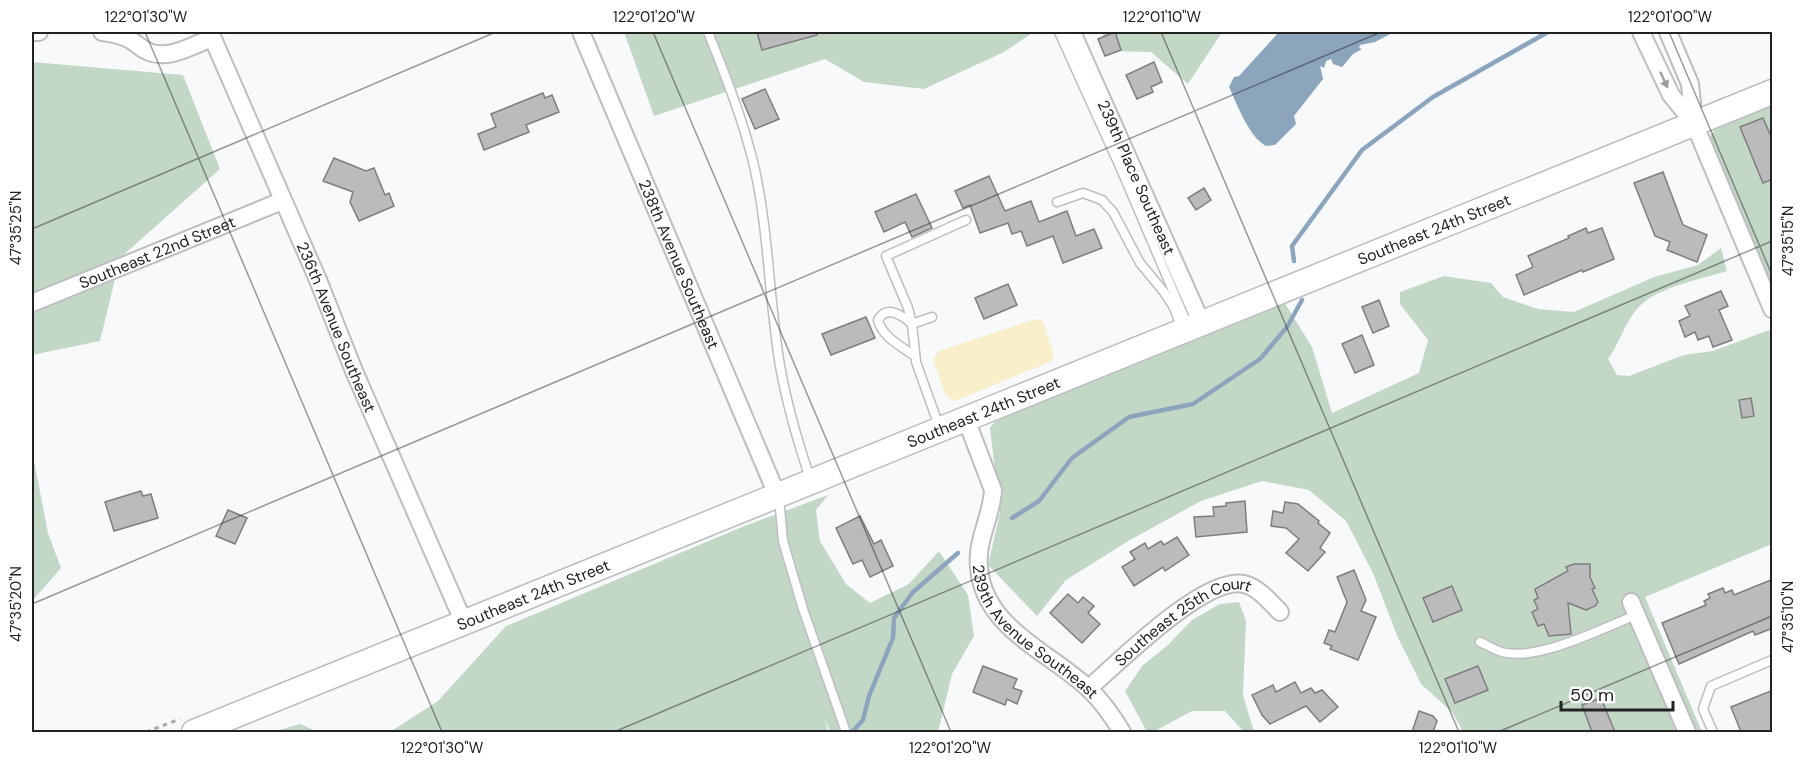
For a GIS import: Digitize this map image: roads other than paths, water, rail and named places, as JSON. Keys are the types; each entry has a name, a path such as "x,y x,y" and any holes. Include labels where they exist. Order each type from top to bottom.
{"street":[{"path":"32,32 39,32"},
{"path":"102,32 116,34 131,40 150,53 162,55 172,53 211,35"},
{"name":"238th Avenue Southeast","path":"581,32 778,495"},
{"name":"239th Place Southeast","path":"1072,32 1191,328"},
{"path":"1641,32 1671,95 1694,123 1773,309"},
{"path":"1668,32 1690,84 1694,123"},
{"name":"236th Avenue Southeast","path":"211,35 464,623"},
{"name":"Southeast 24th Street","path":"194,732 1773,92"},
{"name":"Southeast 22nd Street","path":"32,303 282,201"},
{"name":"239th Avenue Southeast","path":"966,419 993,490 993,502 983,532 978,565 987,600 1011,628 1089,688 1122,732"},
{"name":"Southeast 25th Court","path":"1089,688 1177,612 1214,588 1227,584 1248,585 1257,590 1280,612"},
{"path":"1634,609 1687,732"}],"lane":[{"path":"708,32 743,123 755,171 763,218 780,365 799,447 811,481"},
{"path":"1059,32 1191,328"},
{"path":"1057,202 1083,193 1102,200 1113,212 1140,263 1191,328"},
{"path":"940,429 915,356 908,308 886,256 966,220"},
{"path":"912,324 902,315 893,313 881,315 878,320 879,325 889,336 915,356"},
{"path":"912,324 932,317"},
{"path":"778,495 783,541 803,609 845,731"},
{"path":"1480,642 1503,653 1532,652 1570,643 1634,609"},
{"path":"1713,732 1703,709 1711,686 1773,660"}],"water":[{"path":"1279,32 1394,32 1375,42 1360,45 1359,48 1362,49 1353,54 1342,67 1333,64 1331,59 1326,61 1324,68 1320,66 1323,79 1294,116 1296,124 1275,145 1266,146 1249,128 1229,87 1234,77 1239,76"}],"waterway":[{"path":"1294,261 1292,246 1362,150 1433,97 1548,32"},
{"path":"1012,518 1039,501 1072,458 1129,417 1193,404 1260,359 1287,327 1302,300"},
{"path":"852,732 863,720 869,696 893,638 894,618 913,592 958,553"}]}
